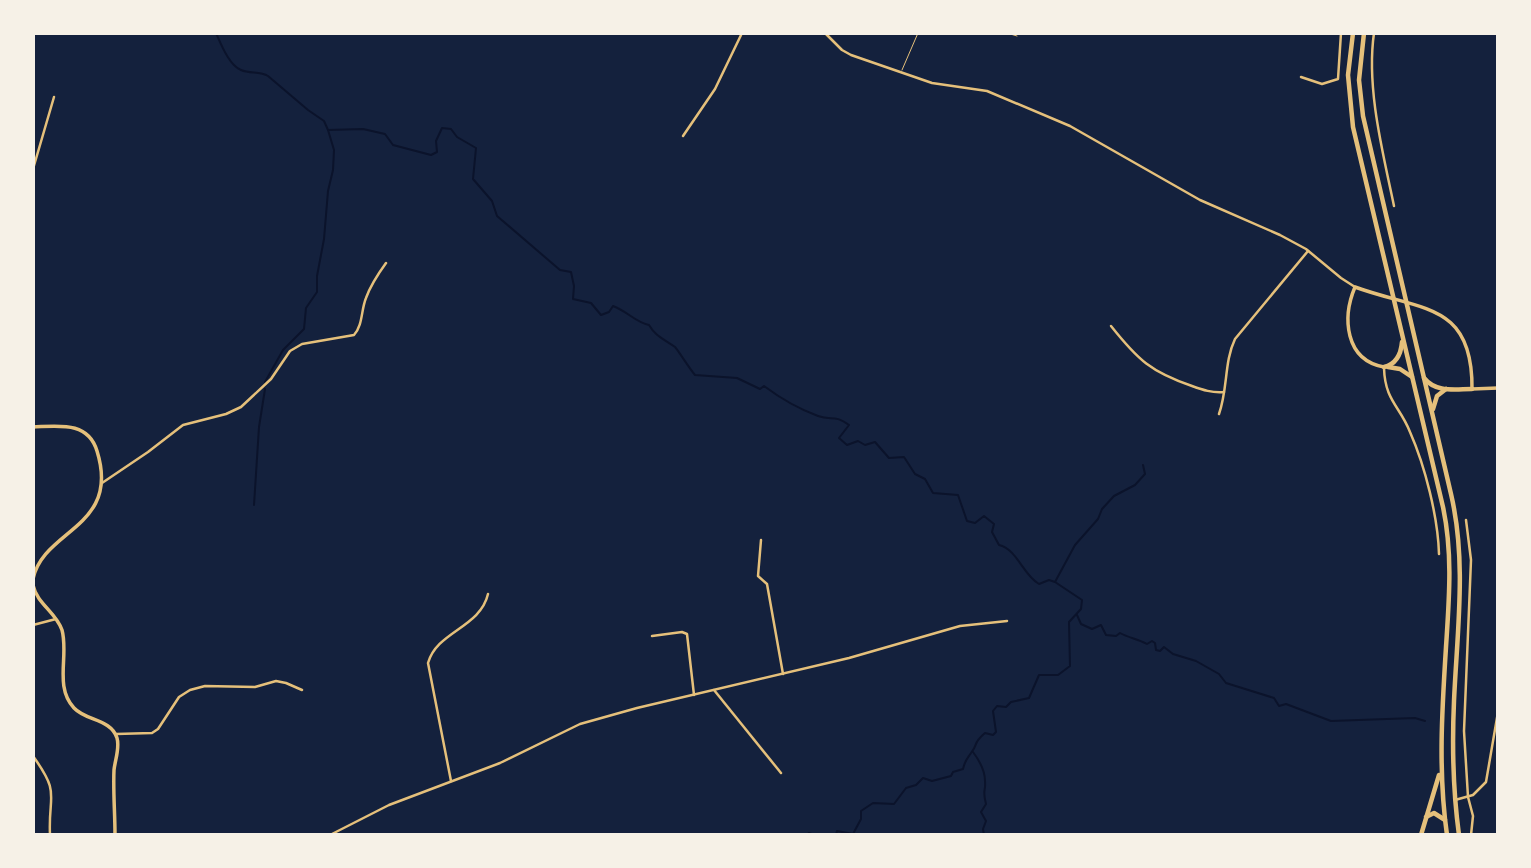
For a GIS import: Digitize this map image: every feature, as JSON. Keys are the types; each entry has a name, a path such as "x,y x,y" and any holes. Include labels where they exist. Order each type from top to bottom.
{"highway":[{"path":"1364,33 1359,80 1363,116 1455,510 1460,560 1453,733 1459,835"},
{"path":"1351,34 1348,75 1353,127 1443,507 1449,545 1450,584 1440,771 1447,835"},
{"path":"1384,367 1391,365 1398,357 1402,335"},
{"path":"1384,367 1400,369 1412,377"},
{"path":"1422,375 1431,385 1447,389 1472,388"},
{"path":"1433,416 1437,396 1447,389"},
{"path":"1420,835 1440,771"},
{"path":"1426,818 1434,813 1445,820"}],"street":[{"path":"683,136 715,89 742,33"},
{"path":"825,33 851,55 932,83 1001,96 1034,113 1070,126 1200,200 1280,235 1308,251 1356,287 1441,315 1460,331 1468,348 1472,388 1498,388"},
{"path":"1301,77 1322,85 1338,79 1341,33"},
{"path":"1374,33 1372,66 1376,109 1394,206"},
{"path":"33,169 54,97"},
{"path":"1219,414 1226,392 1230,349 1235,339 1308,251"},
{"path":"102,483 184,425 226,414 241,407 271,379 290,351 302,344 354,335 359,330 364,302 386,263"},
{"path":"1356,287 1349,318 1352,344 1364,360 1384,367 1391,400 1409,430 1422,467 1439,554"},
{"path":"1111,326 1133,354 1155,371 1211,392 1226,392"},
{"path":"33,427 67,426 86,432 97,451 102,483 90,514 48,553 35,570 33,579"},
{"path":"1466,520 1471,560 1464,731 1468,797 1473,816 1471,835"},
{"path":"761,540 758,576 767,584 783,674"},
{"path":"33,585 37,598 56,619 63,638 64,685 71,704 79,713 110,727 116,734 115,835"},
{"path":"451,781 428,663 432,650 474,618 486,602 488,594"},
{"path":"33,625 56,619"},
{"path":"330,835 389,805 500,763 580,724 849,658 960,626 1007,621"},
{"path":"652,636 682,632 687,634 694,695"},
{"path":"116,734 152,733 158,729 179,697 190,690 205,686 255,687 276,681 302,690"},
{"path":"714,690 781,773"},
{"path":"1455,800 1477,793 1486,782 1498,712"},
{"path":"33,756 49,780 53,792 50,835"}],"lane":[{"path":"901,72 918,33"},
{"path":"1007,33 1017,36"}],"waterway":[{"path":"216,33 233,64 244,71 268,76 324,121 328,130 363,129 385,134 393,145 431,155 437,152 436,141 442,128 451,129 457,137 476,148 473,179 492,201 497,216 560,270 571,272 573,299 591,303 601,315 609,312 613,306 649,325 657,335 675,347 695,375 737,378 760,389 764,386 804,410 849,425 839,438 847,445 858,441 865,445 875,442 889,458 904,457 915,474 925,479 933,493 958,495 967,521 975,523 984,516 994,524 992,532 999,545 1011,552 1033,580 1039,584 1049,580 1055,582 1082,600 1081,609 1069,622 1070,666 1058,675 1039,675 1029,698 1011,702 1006,707 997,706 993,711 996,732 993,735 985,733 978,739 963,769 953,772 951,776 932,781 923,778 916,785 906,788 894,804 873,803 861,811 861,819 853,834 837,831 836,835"},
{"path":"265,382 283,350 304,329 306,308 317,292 328,191 333,170 334,150 328,130"},
{"path":"254,505 259,427 265,389"},
{"path":"1055,582 1075,545 1098,519 1102,509 1114,496 1135,485 1145,474 1143,465"},
{"path":"1077,615 1081,624 1092,629 1101,625 1106,635 1116,636 1120,633 1147,644 1152,641 1156,650 1160,651 1164,647 1173,654 1196,661 1219,674 1226,683 1274,698 1279,706 1286,704 1331,721 1415,718 1425,721"},
{"path":"973,752 985,777 986,804 981,812 986,821 984,835"},
{"path":"747,835 760,835"},
{"path":"807,835 814,835"}]}
